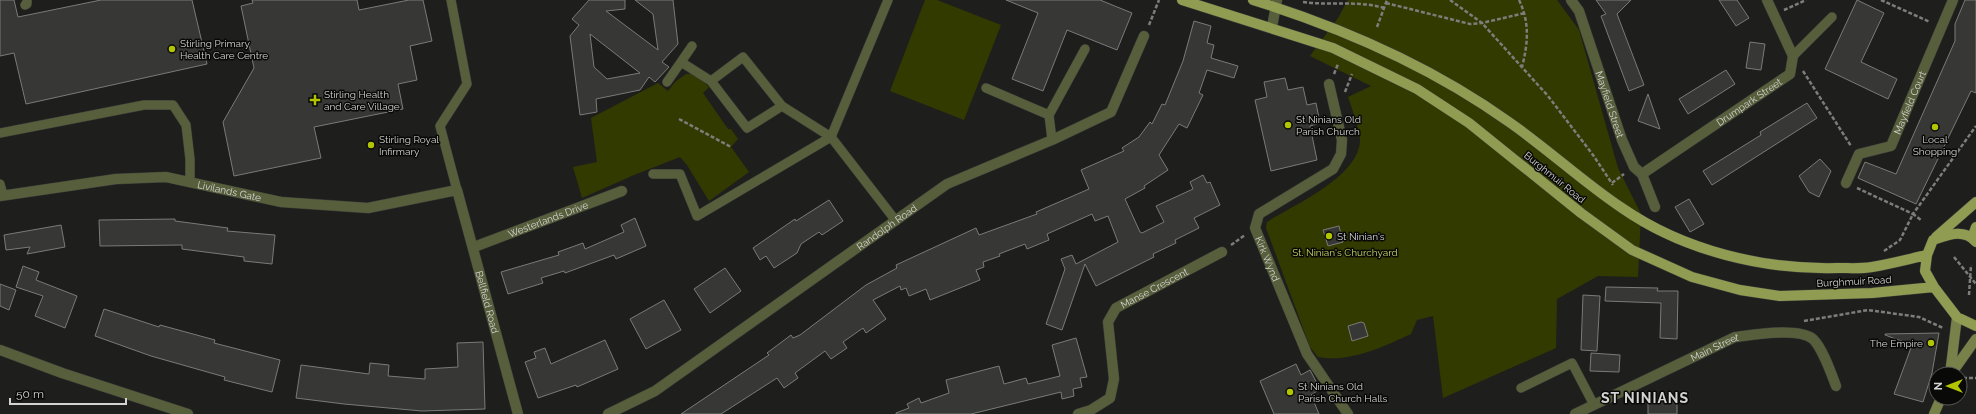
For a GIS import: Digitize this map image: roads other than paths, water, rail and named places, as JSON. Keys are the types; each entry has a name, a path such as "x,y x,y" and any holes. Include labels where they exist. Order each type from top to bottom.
{"main road":[{"name":"Burghmuir Road","path":"1182,0 1272,27 1343,53 1417,89 1469,124 1581,213 1632,250 1692,277 1740,290 1780,296 1872,293 1934,287"},
{"name":"Burghmuir Road","path":"1253,0 1276,4 1424,68 1509,121 1622,208 1657,230 1699,246 1754,262 1788,267 1871,267 1927,254"},
{"path":"1976,202 1933,240 1927,254 1925,271 1934,287 1957,317 1976,326"},
{"path":"1933,240 1957,232 1974,240 1976,227"},
{"path":"1952,366 1957,317"},
{"path":"1957,366 1976,339"}],"street":[{"name":"Mayfield Street","path":"1571,0 1579,11 1622,140 1634,167 1642,174 1655,206"},
{"path":"1767,0 1793,56"},
{"name":"Mayfield Court","path":"1846,183 1860,154 1890,146 1953,0"},
{"path":"1272,27 1276,4"},
{"name":"Randolph Road","path":"608,414 656,391 947,184 1052,140 1111,112 1144,36"},
{"name":"Drumpark Street","path":"1642,174 1790,74 1793,56"},
{"name":"Kirk Wynd","path":"1329,84 1342,140 1341,154 1336,164 1333,169 1259,214 1255,228 1307,354 1348,414"},
{"name":"Livilands Gate","path":"2,196 116,179 166,177 281,202 368,208 457,190"},
{"name":"Bellfield Road","path":"457,190 474,247 518,414"},
{"name":"Westerlands Drive","path":"474,247 622,191"},
{"name":"Manse Crescent","path":"1078,414 1091,410 1110,398 1114,379 1108,322 1116,308 1222,252"},
{"name":"Main Street","path":"1575,414 1735,337 1792,332 1813,339 1823,355 1836,386"},
{"path":"0,350 62,374 188,414"}],"lane":[{"path":"451,0 467,84 440,126 457,190"},
{"path":"653,174 680,174 697,216 831,137 888,0"},
{"path":"1793,56 1832,17"},
{"path":"667,82 692,46"},
{"path":"1052,140 1048,115 1085,49"},
{"path":"711,81 743,57 782,106 831,137 896,220"},
{"path":"681,62 711,81 747,128 782,106"},
{"path":"986,88 1048,115"},
{"path":"0,133 144,105 173,105 186,126 190,159 190,182"},
{"path":"0,184 2,196"},
{"path":"1521,388 1572,363 1594,405"}],"place":[{"name":"Stirling Primary Health Care Centre","path":"172,49"},
{"name":"Stirling Health and Care Village","path":"315,100"},
{"name":"St Ninians Old Parish Church","path":"1288,125"},
{"name":"Local Shopping","path":"1935,127"},
{"name":"Stirling Royal Infirmary","path":"371,145"},
{"name":"St Ninian's","path":"1329,236"},
{"name":"The Empire","path":"1931,343"},
{"name":"St Ninians Old Parish Church Halls","path":"1290,392"}],"district":[{"name":"ST NINIANS","path":"1645,398"}],"park label":[{"name":"St. Ninian's Churchyard","path":"1345,252"}]}
